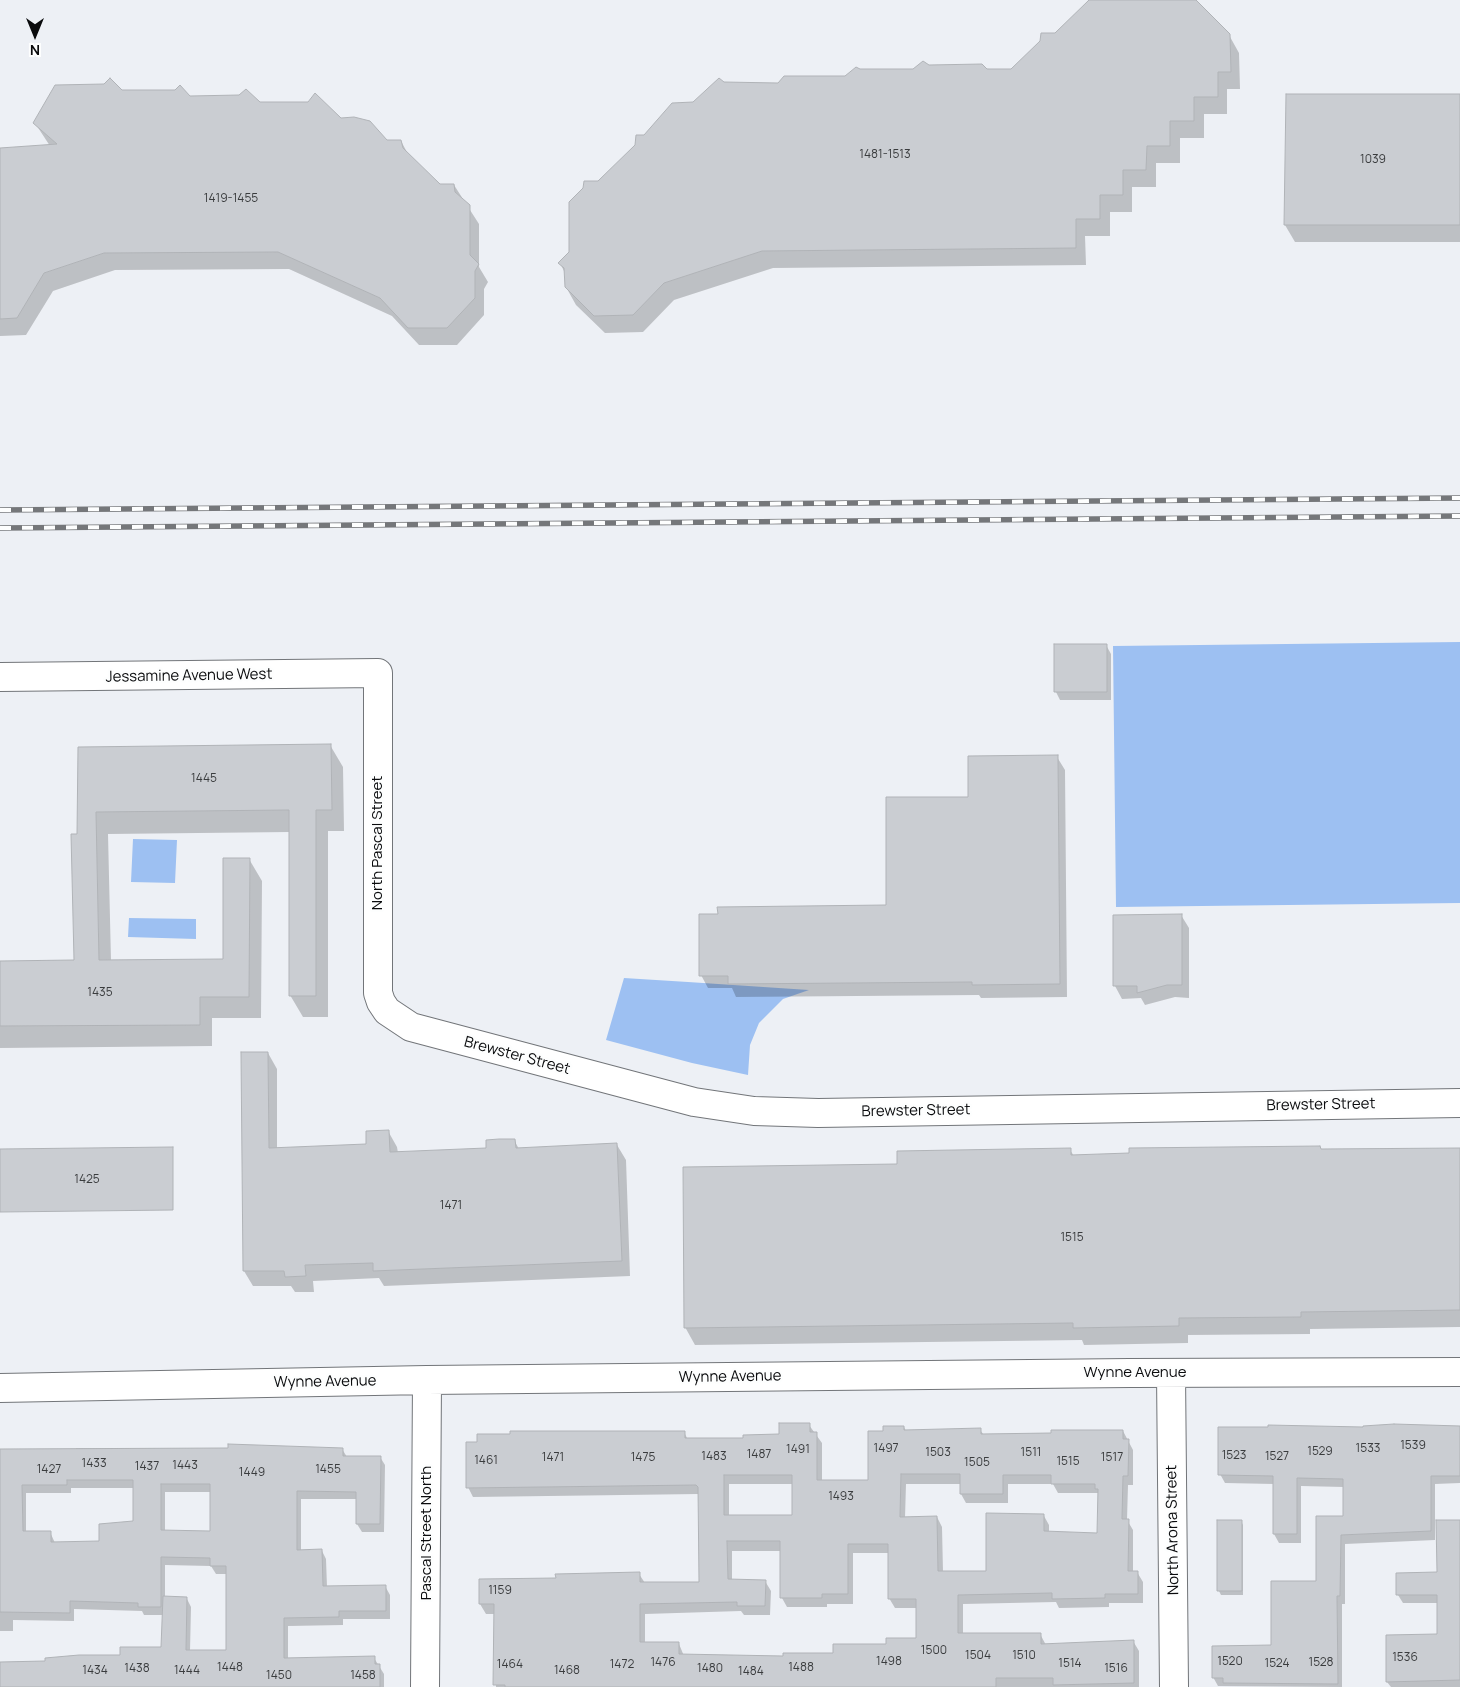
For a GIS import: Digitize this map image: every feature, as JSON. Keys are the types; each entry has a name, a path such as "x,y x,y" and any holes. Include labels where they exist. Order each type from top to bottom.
{"street":[{"name":"Jessamine Avenue West","path":"0,677 378,673"},
{"name":"North Pascal Street","path":"378,673 378,993 387,1011"},
{"name":"Brewster Street","path":"387,1011 411,1028 694,1102 754,1111 818,1113 1460,1103"},
{"name":"Wynne Avenue","path":"0,1388 427,1380 1460,1372"},
{"name":"North Arona Street","path":"1171,1373 1174,1687"},
{"name":"Pascal Street North","path":"425,1687 427,1380"}],"shaded area":[{"path":"1460,642 1460,903 1116,907 1113,646"},
{"path":"133,839 177,840 175,883 131,882"},
{"path":"129,918 196,919 196,939 128,937"},
{"path":"624,978 809,990 783,999 759,1023 750,1045 748,1075 692,1063 606,1040"}],"building":[{"path":"1089,0 1196,0 1230,34 1231,72 1218,72 1218,97 1194,97 1194,121 1170,121 1170,146 1147,146 1146,170 1123,170 1123,195 1100,195 1100,219 1076,219 1076,248 762,251 664,283 633,315 594,316 565,287 564,268 558,263 569,252 569,202 583,188 584,181 598,181 635,145 636,135 644,135 672,103 693,102 719,78 724,82 778,83 784,76 845,76 856,67 860,69 913,69 923,61 929,65 982,64 987,69 1011,69 1040,41 1041,33 1055,33"},
{"path":"110,78 122,90 175,90 180,85 190,96 239,95 246,89 260,102 308,102 315,93 341,118 354,117 370,121 387,140 401,140 403,148 440,184 454,184 455,192 470,205 470,255 479,264 475,271 475,298 447,328 408,328 380,298 278,252 104,253 44,273 17,318 0,319 0,148 57,144 33,123 55,85 104,84"},
{"path":"1286,94 1460,94 1460,225 1284,225"},
{"path":"1054,644 1107,644 1107,692 1054,692"},
{"path":"331,744 332,810 316,810 316,996 289,996 289,810 96,812 99,960 223,959 223,858 250,858 249,997 200,997 200,1025 0,1026 0,961 74,960 71,834 77,834 78,747"},
{"path":"1058,755 1060,984 972,985 972,982 728,984 728,976 699,976 699,914 718,914 717,907 886,905 886,797 968,797 968,756"},
{"path":"1182,914 1182,985 1167,985 1137,993 1137,986 1113,986 1113,915"},
{"path":"241,1052 268,1052 269,1148 366,1144 366,1131 389,1130 390,1152 486,1148 486,1140 499,1139 515,1139 516,1148 617,1143 622,1261 373,1271 373,1263 305,1265 306,1276 285,1277 284,1271 243,1271"},
{"path":"1320,1146 1321,1149 1460,1148 1460,1310 1301,1312 1301,1317 1179,1318 1179,1326 1073,1328 1073,1323 684,1328 683,1167 897,1164 897,1151 1071,1148 1071,1155 1129,1153 1129,1148"},
{"path":"173,1147 173,1210 0,1212 0,1149"},
{"path":"779,1423 810,1423 810,1432 817,1432 817,1480 868,1480 868,1431 883,1431 883,1426 904,1426 904,1430 981,1428 981,1434 1051,1433 1051,1430 1123,1430 1123,1439 1129,1439 1128,1476 1123,1476 1122,1519 1129,1519 1128,1571 1138,1571 1138,1594 1105,1594 1105,1598 1052,1599 1052,1593 958,1595 958,1633 1041,1633 1041,1644 1134,1640 1134,1683 1053,1685 1053,1678 996,1678 996,1687 505,1687 505,1685 493,1685 494,1604 479,1604 479,1579 556,1578 555,1574 640,1572 640,1582 699,1582 698,1487 696,1485 466,1488 466,1442 477,1442 477,1434 510,1434 510,1431 685,1431 685,1438 743,1438 743,1435 779,1434","holes":["901,1474 960,1474 960,1494 1003,1494 1003,1475 1051,1475 1051,1484 1095,1484 1095,1489 1098,1489 1097,1533 1044,1531 1044,1514 986,1513 986,1571 938,1571 937,1516 900,1517","724,1475 792,1475 792,1515 724,1515","727,1541 780,1541 780,1598 822,1598 822,1594 848,1594 848,1544 888,1544 888,1599 916,1599 916,1638 886,1638 886,1644 833,1644 833,1653 783,1653 783,1656 679,1654 679,1642 640,1642 640,1604 737,1602 737,1606 765,1606 766,1580 728,1579"]},
{"path":"1394,1424 1460,1426 1460,1476 1431,1476 1431,1531 1341,1535 1340,1596 1337,1596 1338,1684 1223,1683 1223,1678 1212,1678 1212,1646 1271,1645 1271,1581 1316,1581 1316,1516 1343,1516 1343,1479 1297,1478 1297,1534 1273,1534 1273,1476 1218,1475 1218,1427 1268,1427 1268,1425 1363,1427"},
{"path":"228,1444 343,1448 343,1456 381,1456 380,1524 356,1524 356,1492 297,1491 297,1550 322,1549 323,1586 386,1585 386,1611 339,1611 339,1617 284,1618 284,1658 375,1656 375,1664 380,1664 380,1687 0,1687 0,1662 45,1661 45,1658 79,1655 120,1655 120,1647 161,1647 163,1596 187,1597 186,1650 226,1650 226,1566 210,1566 210,1558 161,1557 161,1607 138,1607 138,1603 70,1601 70,1613 0,1612 0,1449 228,1448","holes":["67,1480 133,1480 133,1521 99,1524 99,1541 51,1542 51,1531 23,1531 22,1485 67,1485","161,1484 210,1484 210,1531 161,1530"]},
{"path":"1217,1520 1242,1520 1242,1591 1217,1591"},
{"path":"1436,1520 1460,1520 1460,1680 1386,1682 1386,1635 1437,1634 1437,1595 1396,1595 1396,1573 1437,1572"}],"railway":[{"path":"0,510 1460,498"},
{"path":"0,528 1460,516"}]}
